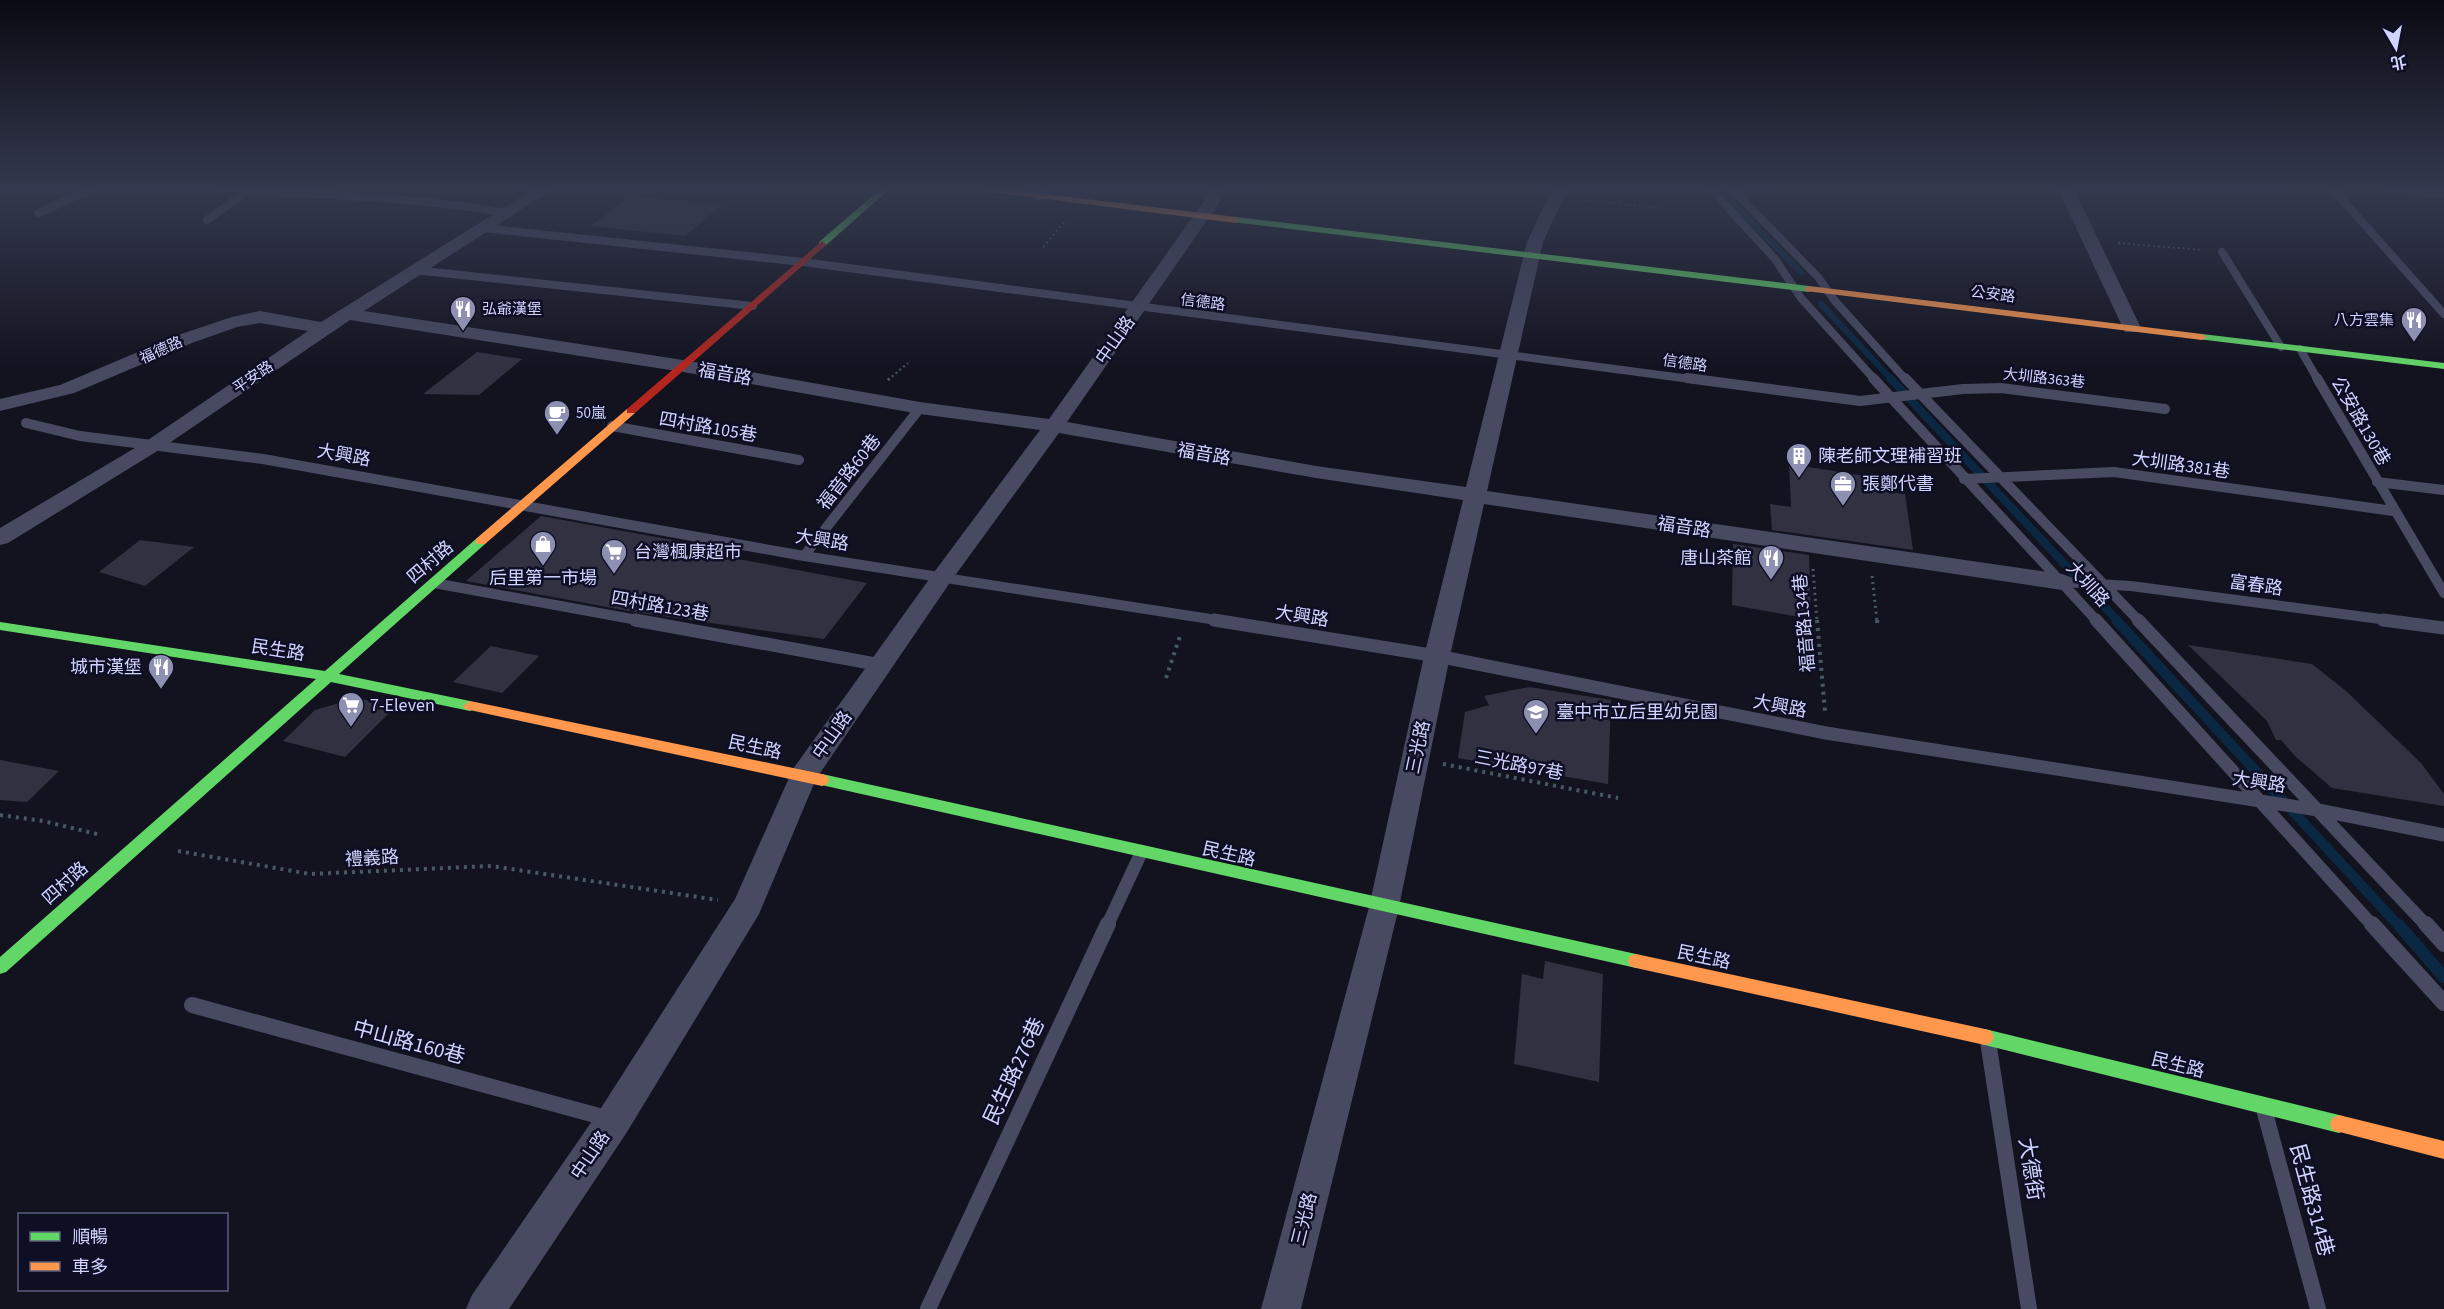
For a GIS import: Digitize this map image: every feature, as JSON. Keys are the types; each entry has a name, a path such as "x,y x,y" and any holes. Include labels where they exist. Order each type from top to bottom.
{"main road":[{"name":"四村路","path":"0,967 136,843 610,426 819,248"},
{"name":"公安路","path":"1474,248 2444,366"},
{"name":"民生路","path":"0,626 326,676 803,776 1384,907 1988,1037 2444,1150"}],"street":[{"name":"平安路","path":"0,538 152,446 324,328 450,248"},
{"name":"中山路","path":"486,1309 614,1120 748,905 803,776 943,576 1054,426 1179,248"},
{"name":"三光路","path":"1281,1309 1384,907 1437,656 1534,248"},
{"path":"2093,248 2132,328"},
{"name":"福音路","path":"348,314 683,366 920,408 1054,426 1192,452 1812,547 2062,582"},
{"name":"福德路","path":"0,405 67,389 185,339 232,323 260,317 324,328"}],"lane":[{"name":"信德路","path":"672,248 803,262 1138,307 1510,353 1860,401 1918,393"},
{"name":"大圳路","path":"1764,248 1794,286 1964,479 2062,582 2257,800 2444,1003"},
{"name":"大圳路","path":"1789,248 1830,290 1835,302 1918,393 2105,585 2444,944"},
{"path":"2385,248 2444,314"},
{"path":"2222,252 2281,347"},
{"path":"414,270 753,306"},
{"name":"公安路130巷","path":"2300,349 2393,511 2444,593"},
{"name":"大圳路363巷","path":"1918,393 2001,388 2165,409"},
{"name":"福音路60巷","path":"804,556 920,408"},
{"name":"大興路","path":"26,423 80,436 263,459 804,556 943,576 1437,656 1826,733 2318,810 2444,835"},
{"name":"四村路105巷","path":"610,426 799,459"},
{"name":"大圳路381巷","path":"1964,479 2114,472 2393,511"},
{"path":"2377,482 2444,490"},
{"name":"富春路","path":"2062,582 2105,585 2444,628"},
{"name":"四村路123巷","path":"433,583 881,665"},
{"name":"民生路276巷","path":"928,1309 1141,853"},
{"name":"中山路160巷","path":"192,1005 614,1120"},
{"name":"大德街","path":"1988,1037 2029,1309"},
{"name":"民生路314巷","path":"2262,1104 2318,1309"}],"path":[{"path":"2175,248 2222,252"},
{"name":"福音路134巷","path":"1812,547 1826,733"},
{"path":"1870,555 1878,628"},
{"path":"1166,678 1186,616"},
{"name":"三光路97巷","path":"1415,759 1618,798"},
{"name":"禮義路","path":"0,815 43,821 136,843 310,874 490,866 587,878 748,905"}],"building":[{"path":"477,352 522,359 479,395 423,394"},
{"path":"1789,464 1872,477 1873,490 1905,494 1913,550 1772,530 1770,504 1791,507"},
{"path":"541,516 700,545 695,551 867,583 824,639 634,612 466,581"},
{"path":"140,540 194,547 145,586 99,572"},
{"name":"唐山茶館","path":"1733,544 1809,555 1811,619 1732,605"},
{"path":"2188,645 2312,664 2346,691 2421,763 2444,794 2444,806 2332,788 2295,756 2281,740 2276,740 2267,721"},
{"path":"491,646 539,656 502,693 453,682"},
{"name":"臺中市立后里幼兒園","path":"1529,687 1611,700 1608,784 1458,758 1465,712 1489,705 1484,696"},
{"path":"357,698 395,707 345,757 283,741 315,710"},
{"path":"0,760 59,771 27,802 0,800"},
{"path":"1545,961 1603,974 1599,1082 1514,1064 1522,974 1543,979"}],"waterway":[{"path":"1777,248 1802,273"},
{"path":"1821,304 1892,380"},
{"path":"1890,378 2118,621"},
{"path":"2116,620 2399,926"},
{"path":"2398,924 2444,977"}],"traffic: fast":[{"path":"1469,248 1809,289"},
{"path":"2202,337 2444,366"},
{"path":"0,967 481,541"},
{"path":"0,626 326,676 470,706"},
{"path":"822,780 1636,961"},
{"path":"1985,1037 2339,1124"}],"traffic: slow":[{"path":"1809,289 2202,337"},
{"path":"481,541 631,411"},
{"path":"470,706 822,780"},
{"path":"1636,961 1985,1037"},
{"path":"2339,1124 2444,1150"}],"traffic: jam":[{"path":"631,411 817,248"}],"place":[{"name":"弘爺漢堡","path":"463,332"},
{"name":"八方雲集","path":"2414,343"},
{"name":"50嵐","path":"557,436"},
{"name":"陳老師文理補習班","path":"1799,479"},
{"name":"張鄭代書","path":"1843,507"},
{"name":"后里第一市場","path":"543,567"},
{"name":"台灣楓康超市","path":"614,575"},
{"name":"唐山茶館","path":"1771,581"},
{"name":"城市漢堡","path":"161,690"},
{"name":"7-Eleven","path":"351,728"},
{"name":"臺中市立后里幼兒園","path":"1536,735"}]}
